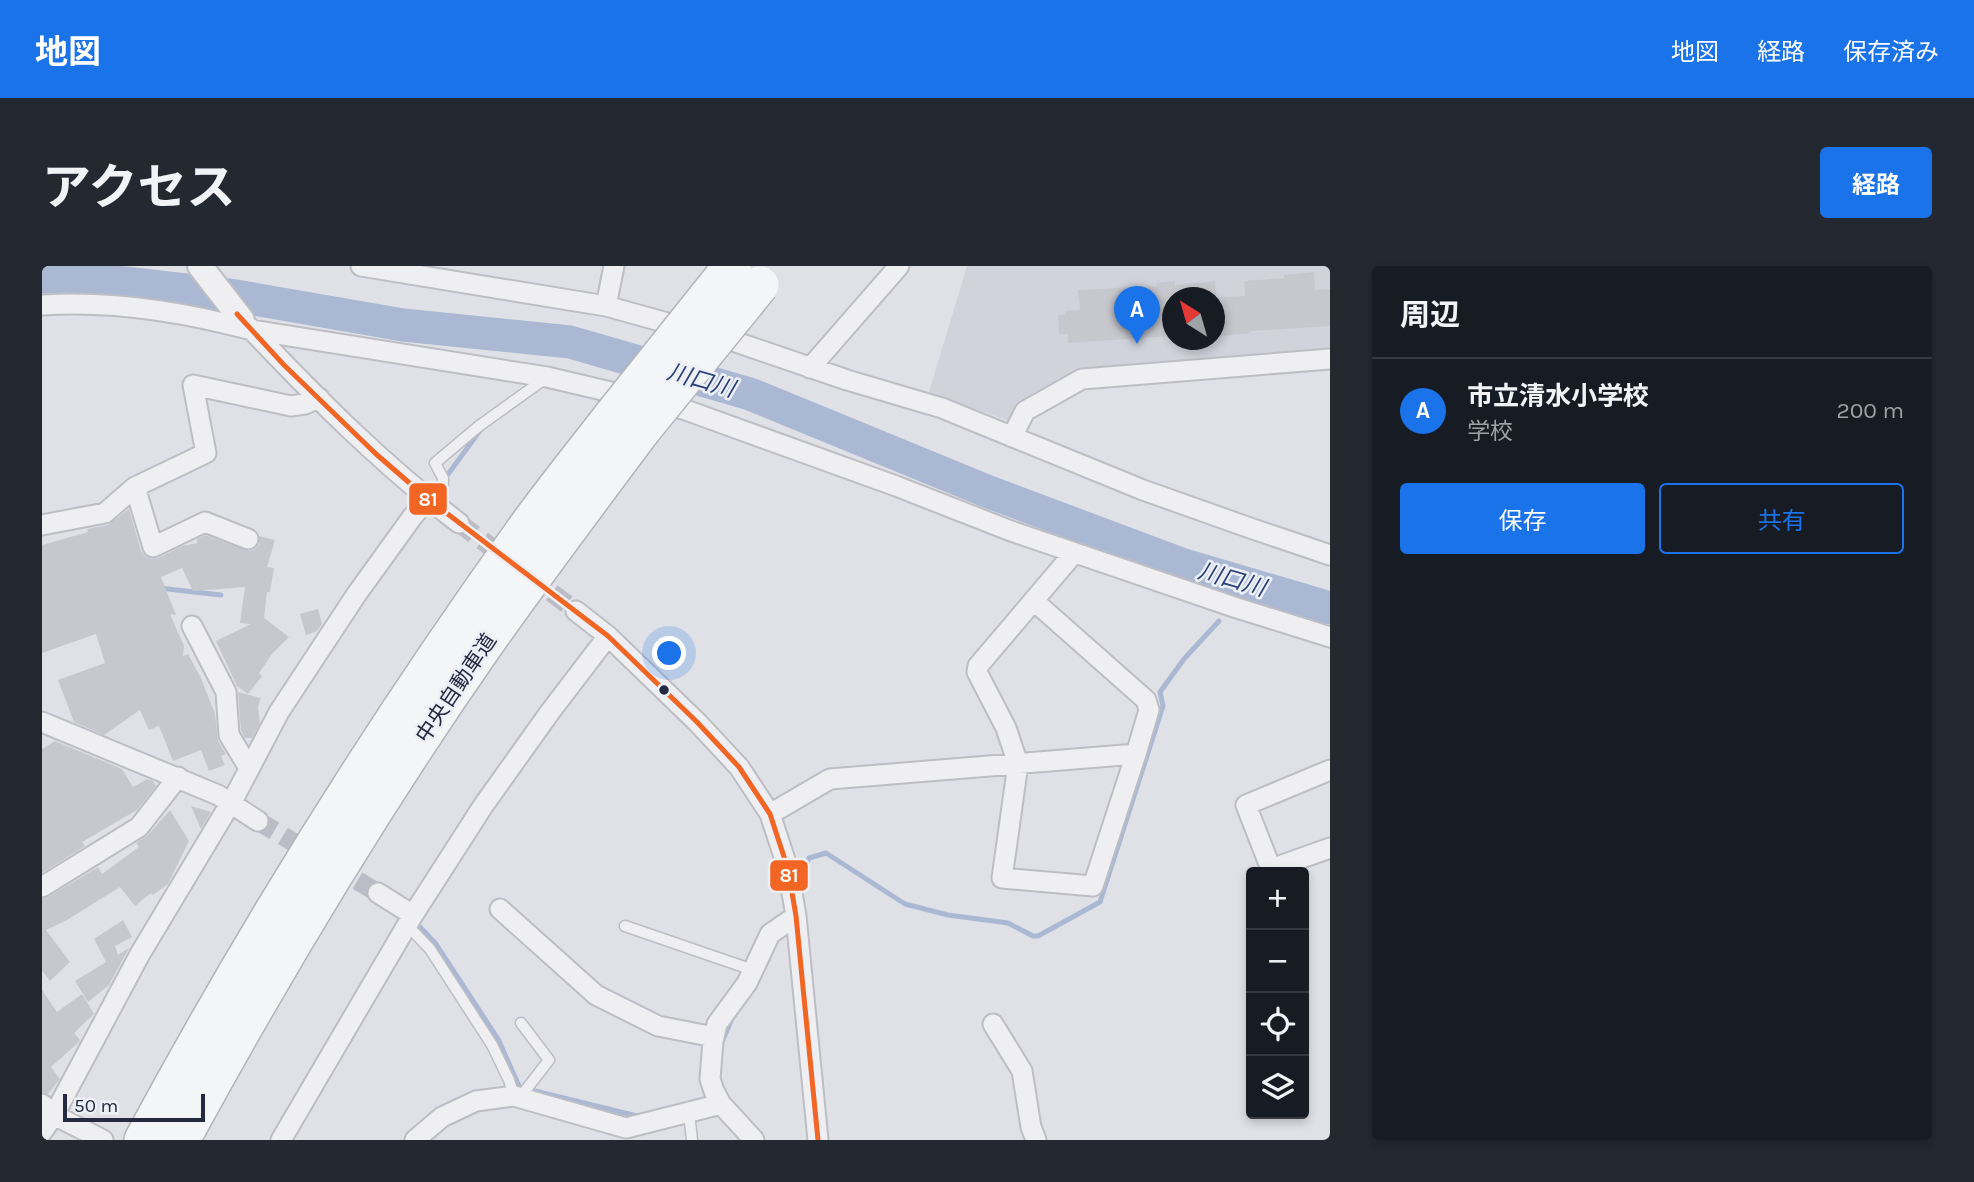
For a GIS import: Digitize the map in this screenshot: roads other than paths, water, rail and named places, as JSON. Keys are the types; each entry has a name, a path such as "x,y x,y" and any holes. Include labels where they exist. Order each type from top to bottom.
{"highway":[{"name":"中央自動車道","path":"143,1140 188,1056 323,830 393,720 530,522 627,423 756,272"},
{"name":"中央自動車道","path":"181,1140 284,957 352,846 482,649 559,540 627,423"}],"street":[{"path":"200,266 247,325 319,398 376,454 459,523"},
{"path":"361,266 606,306 736,342 810,368 943,408 1143,489 1330,555"},
{"path":"606,306 614,266"},
{"path":"810,368 899,266"},
{"path":"42,305 105,305 209,318 547,377 671,406 1074,553 1330,637"},
{"path":"1012,436 1025,411 1082,379 1330,359"},
{"path":"42,525 105,513 135,487 206,453 193,385 291,406 319,398"},
{"path":"135,487 153,547 205,522 248,538"},
{"path":"42,1132 48,1109 231,803 279,712 356,595 413,516 435,504"},
{"path":"1034,601 1146,700 1149,710 1093,886 1002,878 1018,764 1006,728 977,672 978,666 1074,553"},
{"path":"576,611 608,636 697,722 739,767 770,814 788,869 796,916 818,1140"},
{"path":"192,626 226,692 229,735 248,768"},
{"path":"281,1140 410,921 483,806 608,636"},
{"path":"42,722 178,777 231,803 258,821"},
{"path":"770,814 830,779 1136,754"},
{"path":"1330,770 1246,805 1271,869 1330,848"},
{"path":"42,887 138,827 178,777"},
{"path":"379,893 410,921"},
{"path":"500,909 596,995 658,1026 714,1037"},
{"path":"754,1140 721,1104 714,1091 710,1079 714,1037 717,1024 747,983 770,933 796,916"},
{"path":"993,1024 1022,1071 1031,1126 1036,1140"},
{"path":"415,1140 442,1117 476,1101 517,1096 627,1134 721,1104"},
{"path":"48,1109 103,1140"}],"lane":[{"path":"435,504 443,478 435,463 478,426 547,377"},
{"path":"410,921 492,1045 517,1096 550,1060 521,1023"},
{"path":"625,926 753,970"},
{"path":"689,1113 692,1140"}],"waterway":[{"name":"川口川","path":"42,277 67,276 236,296 403,325 570,342 750,394 989,492 1181,564 1330,608"},
{"path":"446,477 482,428"},
{"path":"159,588 221,595"},
{"path":"804,872 809,858 826,853 905,904 948,915 1008,923 1033,936 1038,936 1100,902 1163,706 1160,692 1184,659 1219,621"},
{"path":"420,927 436,944 498,1039 519,1086"},
{"path":"755,986 768,960"},
{"path":"722,1042 733,1016"},
{"path":"535,1091 641,1115"}],"tunnel":[{"path":"459,523 576,611"},
{"path":"258,821 378,893"}],"place":[{"name":"市立清水小学校","path":"1137,344"}]}
